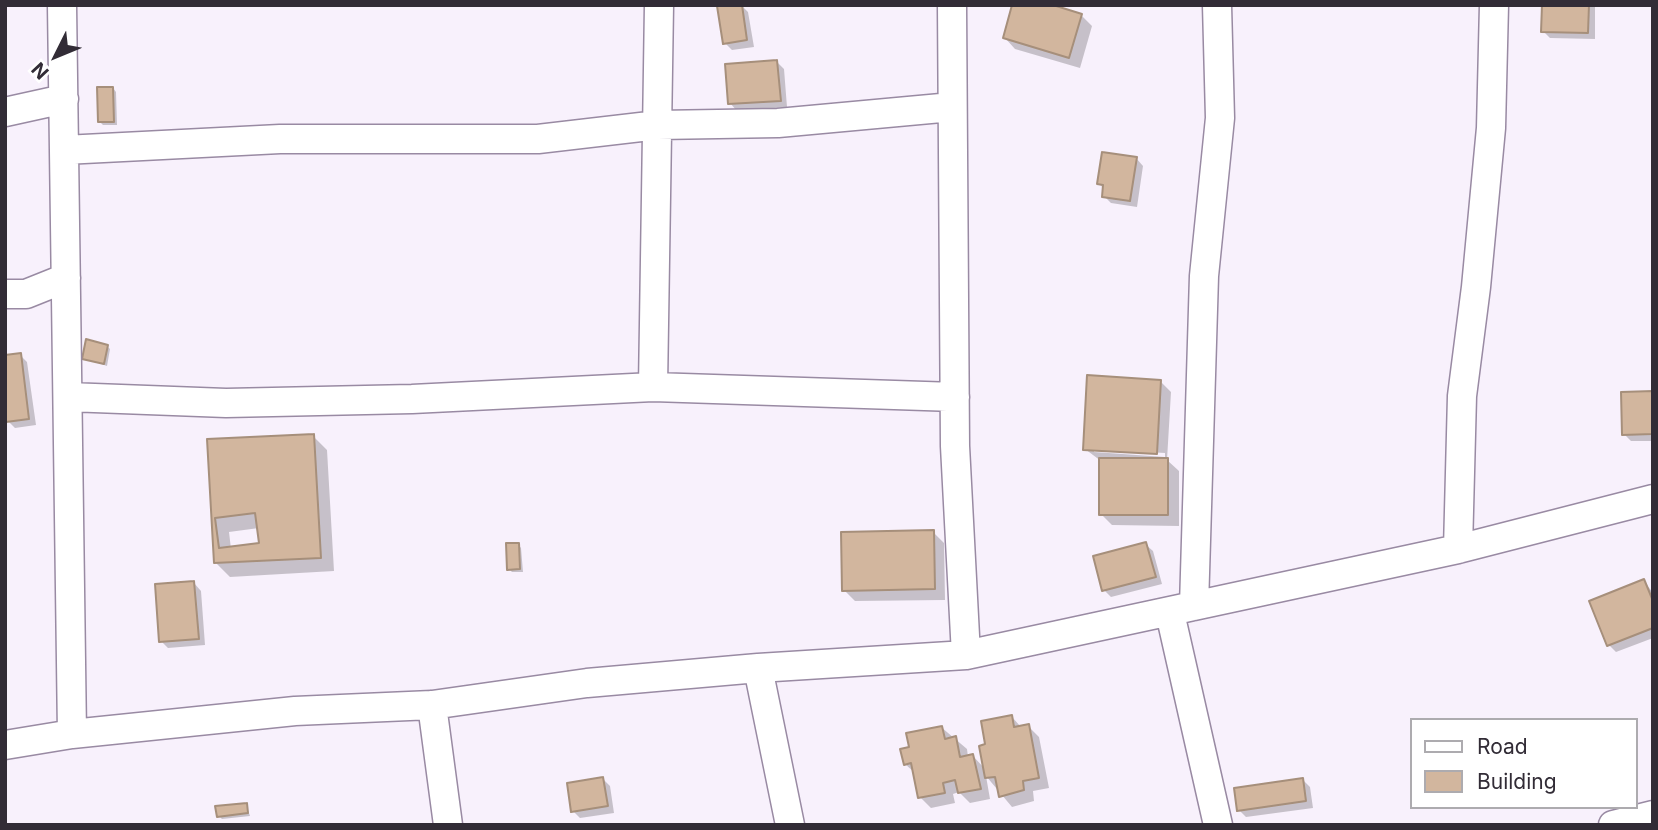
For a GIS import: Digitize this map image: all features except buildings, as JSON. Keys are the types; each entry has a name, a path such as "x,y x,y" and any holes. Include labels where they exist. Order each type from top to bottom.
{"street":[{"path":"62,5 72,734"},
{"path":"653,387 659,5"},
{"path":"952,5 955,446 967,655"},
{"path":"1217,5 1220,118 1204,276 1182,610 1218,825"},
{"path":"1458,549 1462,396 1476,287 1491,128 1494,5"},
{"path":"5,112 64,99"},
{"path":"64,150 280,139 538,139 658,125 778,123 952,107"},
{"path":"5,294 26,294 66,278"},
{"path":"68,397 226,403 412,399 653,387 955,397"},
{"path":"5,745 72,734 295,711 432,705 587,683 758,668 967,655 1458,549 1653,499"},
{"path":"758,668 790,825"},
{"path":"432,705 448,825"},
{"path":"1613,825 1653,815"}]}
